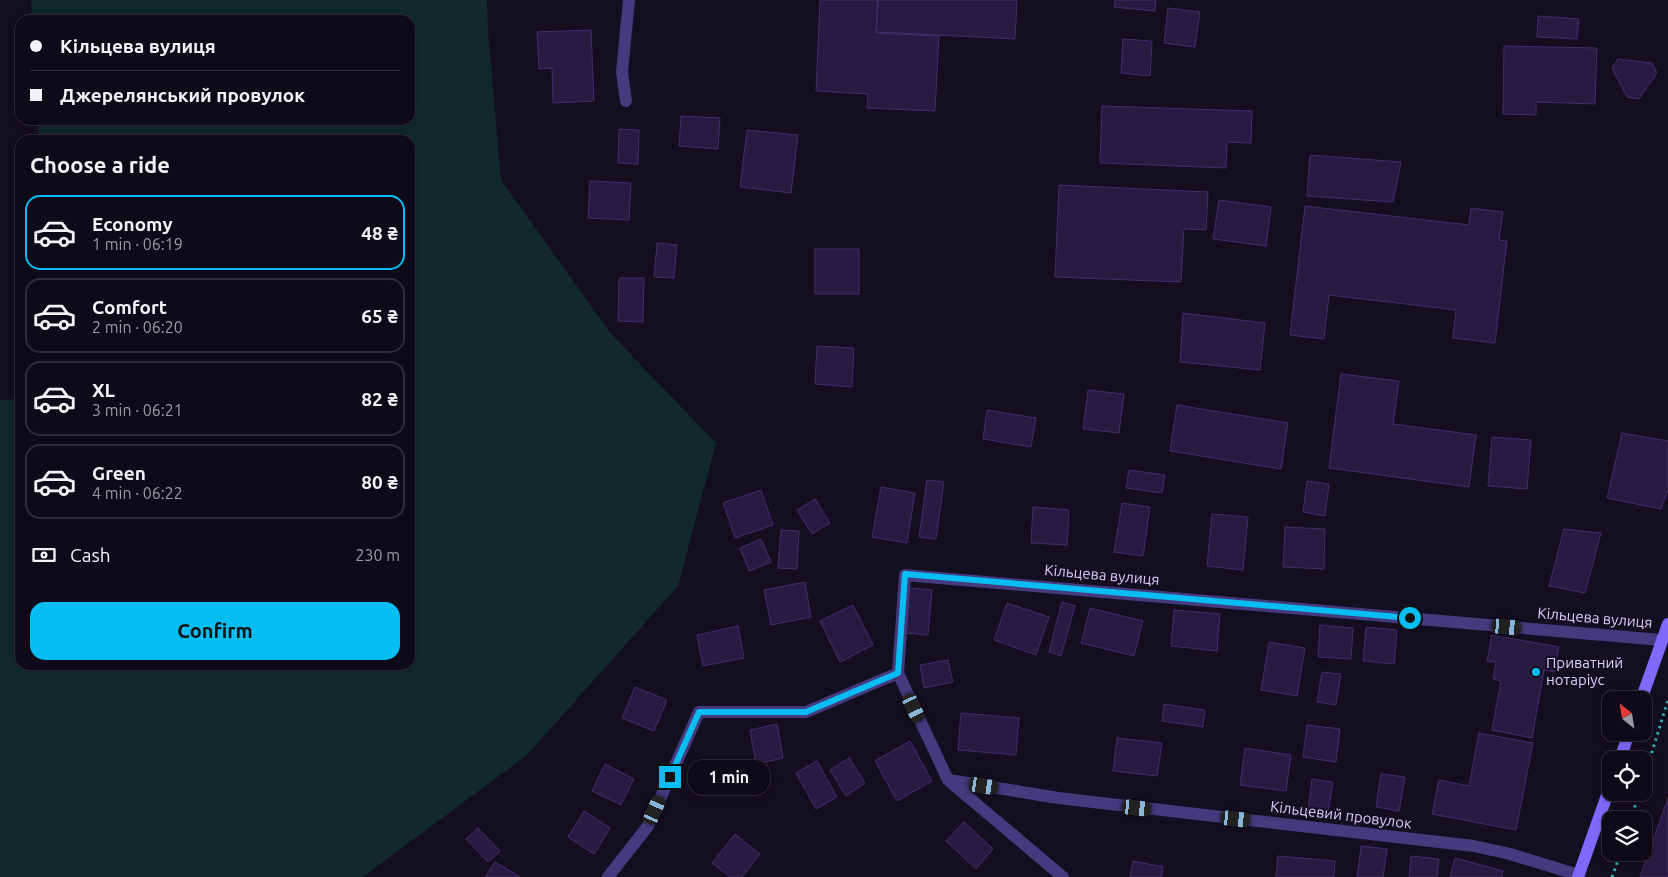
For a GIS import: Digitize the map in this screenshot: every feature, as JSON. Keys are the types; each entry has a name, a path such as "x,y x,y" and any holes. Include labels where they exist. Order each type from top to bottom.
{"street":[{"path":"626,101 622,72 629,0"},
{"name":"Кільцева вулиця","path":"1063,877 948,780 898,673 905,574 1662,640"},
{"path":"1644,691 1668,624"},
{"path":"608,877 648,826 699,712 806,712 898,673"},
{"name":"Кільцевий провулок","path":"948,780 1068,800 1474,846 1510,854 1578,876"},
{"path":"1578,876 1605,801"}],"path":[{"path":"1652,752 1668,700"},
{"path":"1612,877 1618,861"}],"green space":[{"path":"31,0 487,0 501,180 611,334 716,443 678,586 527,755 363,877 0,877 0,400 15,399 15,670 415,670 415,135 39,135 38,125 415,125 415,15 32,15"}],"building":[{"path":"820,0 878,0 876,33 939,36 935,111 867,108 868,94 816,91"},
{"path":"878,0 1017,0 1015,39 876,32"},
{"path":"1115,0 1156,0 1155,11 1114,7"},
{"path":"1168,8 1200,12 1195,47 1164,43"},
{"path":"1538,16 1579,19 1577,39 1537,37"},
{"path":"591,30 594,101 553,103 552,68 539,69 537,32"},
{"path":"1123,39 1152,41 1150,76 1121,73"},
{"path":"1504,46 1597,48 1595,104 1536,102 1536,115 1503,114"},
{"path":"1618,59 1652,63 1657,73 1639,99 1627,97 1612,68"},
{"path":"1102,106 1252,111 1251,143 1227,142 1226,168 1100,163"},
{"path":"681,116 720,118 718,149 679,146"},
{"path":"619,129 639,130 638,164 618,163"},
{"path":"747,130 798,135 791,193 740,187"},
{"path":"1310,155 1401,162 1393,202 1307,196"},
{"path":"590,181 631,183 629,220 588,218"},
{"path":"1059,185 1208,192 1206,230 1184,229 1181,282 1055,277"},
{"path":"1219,200 1271,207 1266,246 1213,239"},
{"path":"1305,206 1469,225 1471,208 1503,212 1499,240 1507,241 1495,343 1453,338 1456,310 1329,295 1324,339 1290,335"},
{"path":"657,243 677,245 674,278 654,277"},
{"path":"815,249 859,249 859,294 815,294"},
{"path":"619,278 644,278 643,322 618,321"},
{"path":"1183,313 1265,323 1260,370 1180,362"},
{"path":"817,346 854,348 852,387 815,384"},
{"path":"1341,374 1399,381 1393,424 1476,435 1469,487 1329,468"},
{"path":"1088,390 1124,394 1119,433 1083,429"},
{"path":"1177,405 1288,423 1281,469 1170,451"},
{"path":"987,410 1036,418 1031,447 983,439"},
{"path":"1622,433 1668,441 1668,490 1661,509 1607,498"},
{"path":"1492,437 1531,440 1527,489 1488,486"},
{"path":"1129,470 1165,475 1162,493 1126,488"},
{"path":"927,480 944,482 936,539 919,537"},
{"path":"1307,481 1329,484 1325,516 1303,512"},
{"path":"881,487 915,493 907,543 872,537"},
{"path":"761,490 773,525 735,538 723,503"},
{"path":"815,499 830,523 812,534 797,510"},
{"path":"1122,503 1150,507 1143,556 1114,552"},
{"path":"1033,507 1069,510 1067,545 1031,543"},
{"path":"1212,514 1248,517 1243,570 1207,566"},
{"path":"1285,527 1325,529 1324,569 1283,567"},
{"path":"1564,529 1601,533 1585,593 1549,586"},
{"path":"781,530 799,531 797,569 778,568"},
{"path":"761,539 771,562 749,571 740,548"},
{"path":"805,582 811,617 771,625 764,590"},
{"path":"909,588 932,590 928,635 905,633"},
{"path":"1062,602 1075,606 1061,656 1049,652"},
{"path":"1007,603 1049,617 1036,655 994,640"},
{"path":"853,605 873,645 840,662 820,621"},
{"path":"1090,608 1143,621 1134,656 1081,643"},
{"path":"1174,610 1220,614 1217,651 1171,646"},
{"path":"1320,625 1353,628 1351,659 1318,657"},
{"path":"738,626 744,658 703,666 697,635"},
{"path":"1366,627 1397,630 1394,664 1363,661"},
{"path":"1492,635 1559,647 1554,672 1544,670 1532,738 1492,730 1501,681 1493,679 1496,662 1487,661"},
{"path":"1269,642 1305,648 1297,696 1261,690"},
{"path":"948,660 953,682 924,688 920,665"},
{"path":"1322,672 1341,674 1336,705 1317,702"},
{"path":"635,687 667,700 654,731 622,718"},
{"path":"1164,704 1205,710 1203,727 1162,721"},
{"path":"961,713 1019,718 1016,755 958,750"},
{"path":"777,724 783,758 756,764 750,730"},
{"path":"1307,725 1340,729 1336,762 1303,757"},
{"path":"1479,733 1533,743 1516,830 1432,814 1439,780 1469,786"},
{"path":"1117,738 1162,743 1157,776 1113,771"},
{"path":"910,741 932,781 897,801 875,761"},
{"path":"1245,748 1291,755 1286,791 1240,785"},
{"path":"849,758 865,783 846,796 830,770"},
{"path":"817,761 837,797 816,809 796,773"},
{"path":"605,764 634,779 621,805 592,791"},
{"path":"1381,774 1405,777 1399,811 1376,807"},
{"path":"1312,779 1333,782 1328,813 1308,810"},
{"path":"1668,798 1668,877 1640,877 1646,861 1652,861 1652,843"},
{"path":"584,811 610,828 594,854 568,837"},
{"path":"964,822 993,849 976,869 946,841"},
{"path":"478,828 500,851 488,862 466,839"},
{"path":"735,834 760,854 742,877 730,877 712,863"},
{"path":"1361,846 1387,849 1383,877 1357,877"},
{"path":"1278,856 1335,861 1334,877 1276,877"},
{"path":"1411,856 1439,859 1437,877 1409,877"},
{"path":"1455,858 1503,871 1502,877 1450,877"},
{"path":"1133,861 1163,867 1161,877 1130,877"},
{"path":"495,862 520,877 485,877"}],"place":[{"name":"Приватний нотаріус","path":"1536,672"}],"route":[{"path":"670,777 699,712 806,712 898,673 905,574 1410,618"}]}
